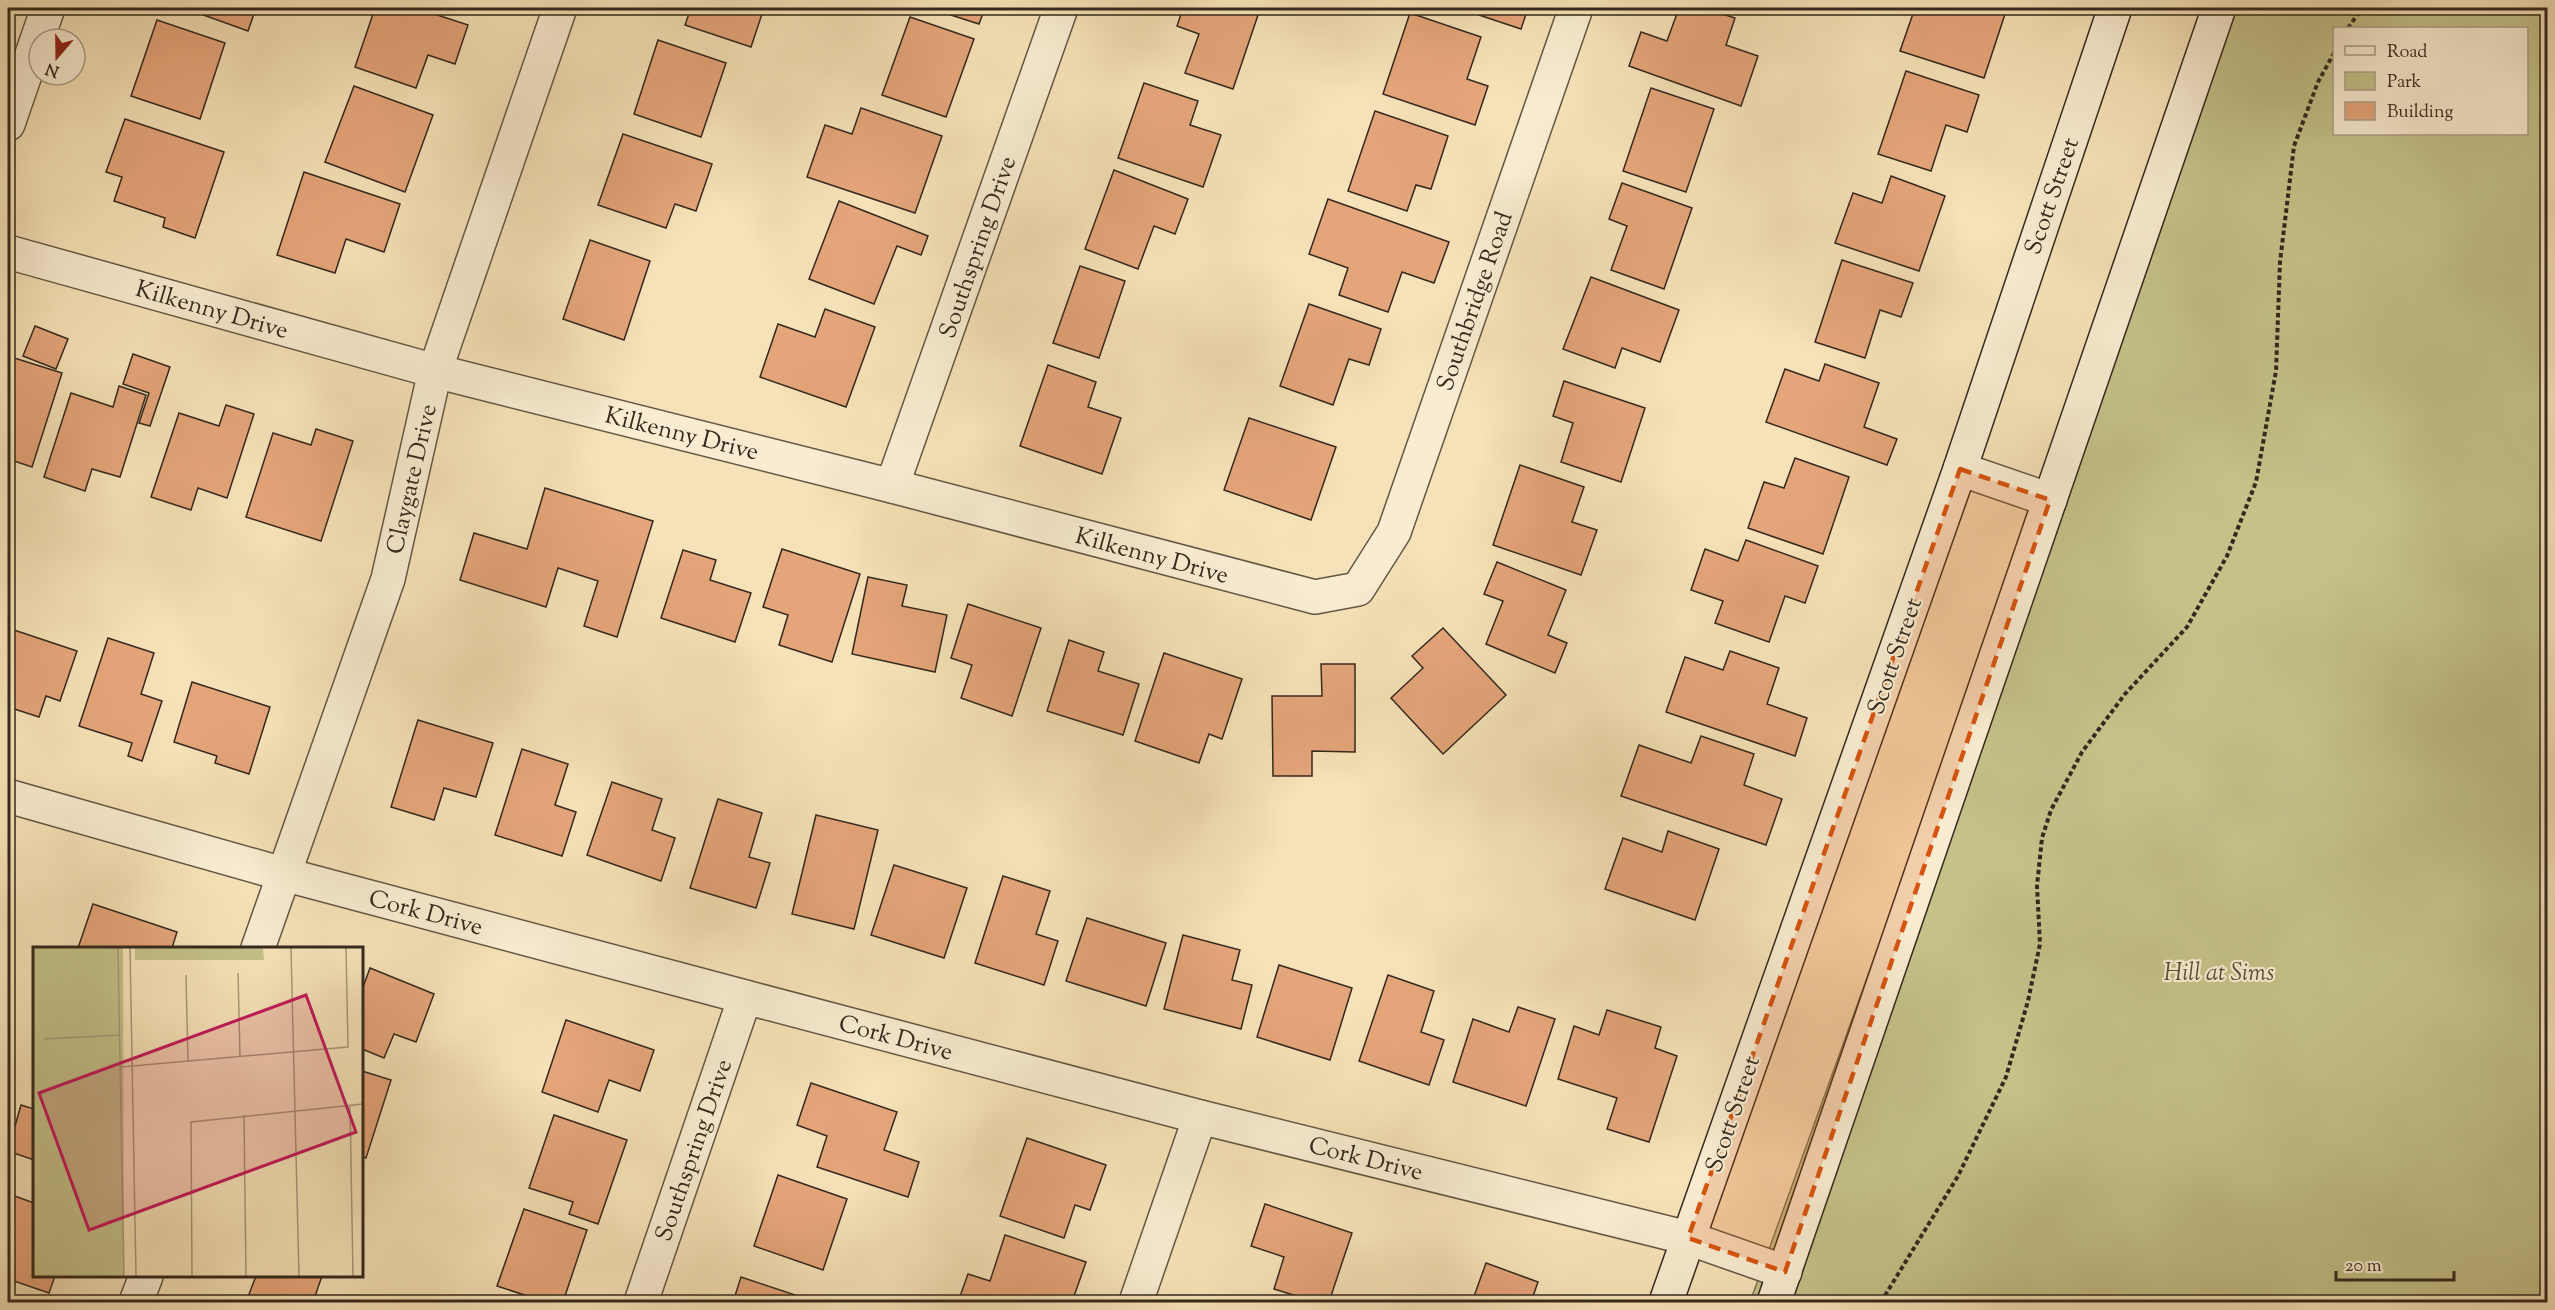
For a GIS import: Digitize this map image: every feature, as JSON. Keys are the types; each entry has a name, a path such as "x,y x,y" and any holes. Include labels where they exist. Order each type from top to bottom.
{"street":[{"path":"8,124 48,8"},
{"name":"Claygate Drive","path":"258,947 388,579 435,371 560,8"},
{"name":"Southspring Drive","path":"892,486 1061,8"},
{"name":"Southbridge Road","path":"1358,588 1394,532 1576,8"},
{"name":"Scott Street","path":"1666,1302 1960,469 2115,8"},
{"path":"1774,1302 2219,8"},
{"name":"Kilkenny Drive","path":"8,252 435,371 892,486 1315,597 1358,588"},
{"path":"1960,469 2050,500"},
{"name":"Cork Drive","path":"8,796 283,874 1200,1117 1688,1238 1785,1272"},
{"name":"Southspring Drive","path":"641,1302 745,997"},
{"path":"1136,1302 1200,1117"},
{"path":"136,1302 145,1277"}],"path":[{"path":"2349,27 2362,8"},
{"path":"1881,1302 1958,1176 2006,1077 2028,1001 2040,944 2037,886 2042,838 2051,810 2082,752 2125,693 2187,627 2227,556 2256,482 2276,371 2280,262 2294,146 2318,82 2333,55"}],"highlighted area":[{"path":"1960,469 2050,500 1785,1272 1688,1238"}],"green space":[{"name":"Hill at Sims","path":"2217,8 2547,8 2547,1302 1750,1302"}],"building":[{"path":"184,8 256,8 248,31"},
{"path":"375,8 416,8 468,25 455,64 428,55 416,88 355,67"},
{"path":"691,8 764,8 751,47 685,25"},
{"path":"929,8 985,8 979,24"},
{"path":"1183,8 1235,8 1258,15 1233,89 1185,73 1199,34 1177,26"},
{"path":"1458,8 1528,8 1521,29"},
{"path":"1679,8 1704,8 1735,18 1726,45 1758,56 1741,106 1629,66 1641,32 1667,41"},
{"path":"1915,8 1938,8 1948,11 1949,8 2007,8 1984,78 1900,51"},
{"path":"1410,13 1481,37 1467,79 1488,86 1475,125 1383,94"},
{"path":"910,17 974,39 946,117 882,95"},
{"path":"157,20 225,43 200,119 131,96"},
{"path":"658,40 726,63 701,137 634,114"},
{"path":"1906,71 1979,95 1967,132 1946,125 1931,171 1878,154"},
{"path":"1144,83 1198,101 1190,125 1221,135 1203,187 1118,158"},
{"path":"354,86 433,115 405,192 325,162"},
{"path":"1651,88 1714,109 1686,192 1623,171"},
{"path":"861,108 942,136 915,213 807,177 825,125 852,134"},
{"path":"1375,111 1448,136 1431,189 1416,185 1407,211 1348,191"},
{"path":"125,119 224,152 195,238 163,227 165,218 114,201 122,177 106,172"},
{"path":"623,134 712,164 696,211 675,204 666,228 598,205"},
{"path":"1114,170 1188,199 1175,234 1154,226 1138,269 1085,249"},
{"path":"304,172 400,204 384,252 346,239 335,273 277,255"},
{"path":"1891,176 1945,196 1919,271 1835,243 1853,193 1882,203"},
{"path":"1622,183 1692,208 1664,289 1611,270 1627,226 1609,219"},
{"path":"1328,199 1449,242 1434,283 1402,272 1388,312 1339,295 1348,268 1309,254"},
{"path":"839,201 928,236 921,255 897,246 874,304 809,279"},
{"path":"590,240 650,261 624,340 563,319"},
{"path":"1842,260 1913,283 1901,317 1880,310 1865,358 1815,342"},
{"path":"1080,266 1125,281 1099,358 1053,343"},
{"path":"1591,277 1679,310 1660,362 1622,348 1615,368 1563,349"},
{"path":"1309,304 1381,329 1369,365 1349,359 1333,405 1280,386"},
{"path":"825,309 875,327 846,407 760,377 778,324 815,337"},
{"path":"35,326 68,339 56,369 23,356"},
{"path":"133,354 170,367 150,426 139,423 149,393 123,384"},
{"path":"8,356 62,373 32,467 8,459"},
{"path":"1825,364 1879,383 1864,427 1897,439 1887,465 1766,422 1785,369 1819,381"},
{"path":"1048,365 1096,382 1088,407 1121,418 1102,474 1020,446"},
{"path":"1564,381 1645,408 1621,482 1561,462 1573,423 1553,416"},
{"path":"119,386 146,395 120,477 92,469 85,491 44,477 71,393 113,407"},
{"path":"226,405 254,414 227,498 198,488 191,510 151,497 179,413 219,426"},
{"path":"1249,418 1336,447 1311,520 1224,490"},
{"path":"316,429 353,441 321,541 246,517 273,433 311,445"},
{"path":"1795,458 1849,477 1823,554 1748,528 1764,482 1784,488"},
{"path":"1520,465 1584,487 1572,522 1597,530 1581,575 1493,545"},
{"path":"545,488 653,521 617,637 584,626 598,581 558,568 546,607 460,580 474,533 527,549"},
{"path":"1746,540 1818,566 1805,603 1785,596 1769,642 1715,623 1723,601 1691,590 1705,549 1738,561"},
{"path":"782,549 860,574 832,662 779,645 788,615 763,607"},
{"path":"683,550 716,560 710,580 751,593 735,642 661,618"},
{"path":"1497,562 1566,590 1548,635 1567,643 1555,673 1486,644 1503,601 1484,594"},
{"path":"868,577 907,585 902,606 947,615 935,672 852,654"},
{"path":"968,604 1041,628 1012,716 961,698 972,665 951,658"},
{"path":"8,628 77,651 60,701 46,696 39,717 8,707"},
{"path":"1443,628 1506,695 1443,754 1391,698 1423,668 1412,656"},
{"path":"108,638 154,653 141,694 162,701 142,761 128,756 132,743 79,726"},
{"path":"1069,640 1104,652 1098,671 1139,684 1123,735 1047,711"},
{"path":"1730,651 1779,668 1767,704 1807,718 1795,756 1666,712 1685,657 1723,670"},
{"path":"1164,653 1242,679 1222,739 1209,734 1199,763 1135,741"},
{"path":"1321,664 1355,664 1355,752 1312,751 1312,776 1273,776 1272,696 1322,696"},
{"path":"192,682 270,707 249,774 215,763 217,756 174,742"},
{"path":"418,720 493,743 476,797 444,788 434,820 391,807"},
{"path":"1701,736 1754,754 1744,785 1782,799 1766,845 1621,796 1639,745 1691,763"},
{"path":"522,749 568,764 555,805 576,812 562,856 495,835"},
{"path":"612,782 662,799 652,830 675,838 661,881 587,855"},
{"path":"718,799 762,813 749,857 770,863 756,908 690,888"},
{"path":"816,815 878,830 854,929 792,914"},
{"path":"1668,831 1719,849 1695,920 1605,889 1623,838 1662,852"},
{"path":"894,865 967,888 944,958 871,935"},
{"path":"1003,876 1050,891 1036,934 1058,941 1044,985 975,963"},
{"path":"93,904 177,932 172,947 78,947"},
{"path":"1087,918 1166,943 1146,1006 1066,981"},
{"path":"1183,935 1240,950 1232,980 1252,985 1241,1029 1164,1009"},
{"path":"1279,965 1352,988 1330,1060 1257,1037"},
{"path":"370,968 434,994 416,1042 394,1034 384,1058 363,1049 363,987"},
{"path":"1388,975 1434,991 1421,1032 1444,1040 1429,1085 1359,1061"},
{"path":"1518,1007 1555,1019 1526,1106 1453,1082 1473,1019 1509,1032"},
{"path":"1607,1010 1661,1027 1655,1048 1677,1056 1649,1142 1607,1129 1617,1098 1558,1079 1574,1026 1599,1035"},
{"path":"566,1020 654,1050 640,1091 609,1080 598,1112 542,1092"},
{"path":"363,1071 391,1080 366,1158 363,1156"},
{"path":"811,1083 897,1112 884,1150 919,1162 908,1197 817,1167 827,1136 797,1125"},
{"path":"21,1105 33,1109 33,1160 8,1151"},
{"path":"554,1115 627,1140 598,1224 569,1214 573,1202 529,1188"},
{"path":"1027,1138 1106,1165 1090,1210 1075,1205 1064,1238 1000,1216"},
{"path":"778,1175 847,1199 823,1270 754,1246"},
{"path":"12,1195 33,1203 33,1277 55,1277 49,1293 8,1279 8,1208"},
{"path":"1265,1204 1352,1233 1329,1302 1316,1302 1274,1289 1284,1257 1251,1246"},
{"path":"524,1209 587,1230 563,1302 546,1302 497,1286"},
{"path":"1005,1235 1086,1262 1072,1302 958,1302 968,1274 990,1281"},
{"path":"1486,1263 1538,1282 1531,1302 1472,1302"},
{"path":"256,1277 322,1277 313,1302 246,1302"},
{"path":"741,1277 816,1302 733,1302"},
{"path":"8,1296 27,1302 8,1302"}]}
